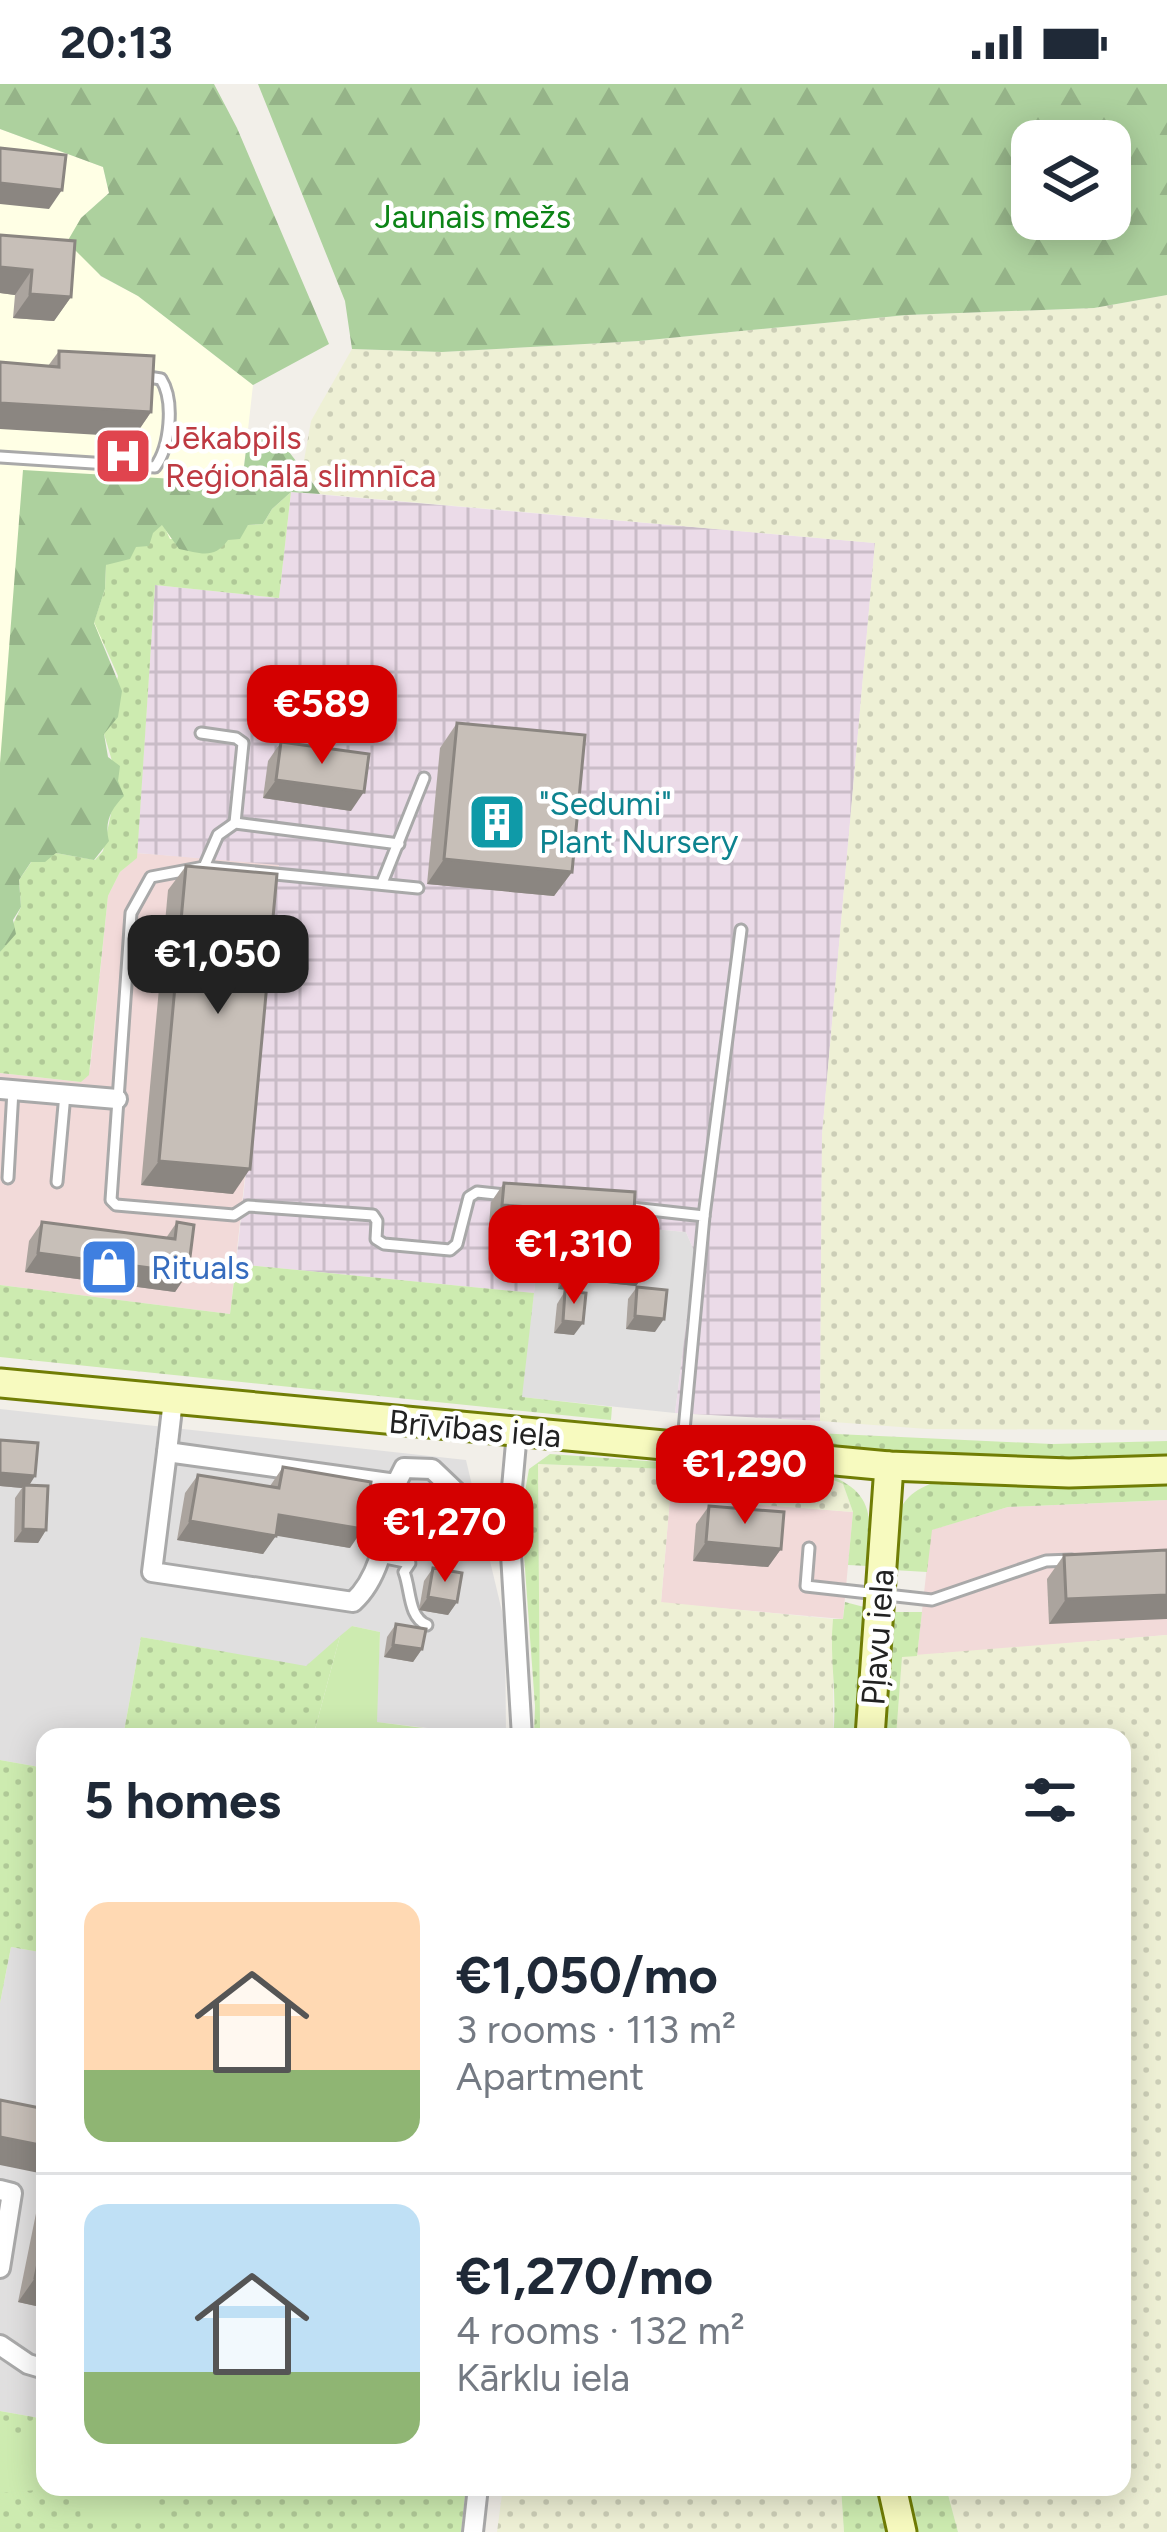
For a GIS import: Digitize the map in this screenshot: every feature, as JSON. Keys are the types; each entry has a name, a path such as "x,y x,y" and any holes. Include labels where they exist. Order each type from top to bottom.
{"main road":[{"name":"Brīvības iela","path":"0,1383 889,1466 1069,1473 1167,1470"},
{"name":"Pļavu iela","path":"871,1728 889,1466"},
{"path":"894,2496 902,2532"}],"street":[{"path":"6,1089 117,1099"},
{"path":"173,1400 152,1572 350,1602 367,1586 380,1556 404,1468 432,1469 474,1509 509,1521"},
{"path":"517,1432 509,1521 521,1728"},
{"path":"167,1452 396,1484"},
{"path":"0,2190 12,2193 0,2268"},
{"path":"0,2345 36,2366"},
{"path":"472,2532 477,2496"}],"lane":[{"path":"0,457 155,467 166,453 167,389 161,379 127,375"},
{"path":"201,734 243,742 235,823"},
{"path":"382,883 424,778"},
{"path":"204,867 218,835 235,823 399,844"},
{"path":"418,888 204,867 152,877 131,913 112,1200 116,1205 234,1215 248,1206 373,1215 376,1239 384,1244 450,1250 457,1244 469,1197 477,1192 522,1197"},
{"path":"682,1446 704,1216 741,930"},
{"path":"6,1089 8,1178"},
{"path":"57,1182 64,1094"},
{"path":"613,1206 704,1216"},
{"path":"809,1548 806,1586 932,1600 1046,1562 1086,1559"},
{"path":"380,1556 410,1563 404,1572 413,1612 427,1625"}],"shaded area":[{"name":"Jēkabpils Reģionālā slimnīca","path":"0,129 103,167 109,193 81,218 100,276 138,296 253,385 242,483 0,763"},
{"path":"1167,295 1167,1430 927,1429 820,1421 822,1135 875,543 320,494 303,466 311,421 352,349 442,352 639,341 907,315 1094,308"},
{"path":"291,492 875,543 822,1135 820,1421 675,1413 695,1253 686,1232 543,1219 534,1293 236,1264 279,865 137,853 155,585 279,598"},
{"path":"137,853 279,864 230,1314 0,1285 0,1073 81,1082 90,1069 108,896"},
{"path":"543,1219 686,1232 695,1253 675,1413 521,1397"},
{"path":"0,1409 466,1460 505,1624 506,1728 376,1722 380,1632 352,1626 306,1667 141,1637 125,1728 36,1728 36,1766 0,1760"},
{"path":"538,1464 821,1475 843,1484 853,1512 670,1498 661,1602 833,1619 833,1728 540,1728"},
{"path":"670,1497 853,1512 843,1619 661,1603"},
{"path":"1167,1500 1167,1635 917,1656 931,1530 1008,1507"},
{"path":"1167,1635 1167,2532 958,2532 948,2496 1131,2496 1131,1728 897,1728 902,1656"},
{"path":"11,1947 36,1951 36,2417 0,2411 0,2003"},
{"path":"502,2496 842,2496 844,2532 497,2532"}],"green space":[{"name":"Jaunais mežs","path":"0,84 214,84 329,344 253,385 138,296 101,276 67,242 81,218 109,193 103,167 0,129"},
{"name":"Jaunais mežs","path":"258,84 1167,84 1167,295 1094,308 907,315 639,341 442,352 352,349 345,301"},
{"path":"276,433 320,494 291,492 263,524 248,525 240,539 228,540 212,553 179,549 162,525 149,546 136,547 130,559 106,565 105,589 94,623 122,691 118,717 104,734 108,757 120,766 118,781 124,796 110,816 109,841 94,860 56,853 45,862 31,862 19,880 21,907 13,920 16,934 0,952 0,763 23,470 242,483 247,442"},
{"path":"291,492 279,598 155,585 137,858 120,872 108,896 89,1075 81,1082 0,1073 0,952 21,907 19,880 32,861 56,853 95,860 103,851 118,781 104,734 118,676 94,622 105,589 106,565 163,524 170,539 228,540 248,525 263,524"},
{"path":"236,1264 534,1293 522,1397 612,1407 611,1420 0,1357 0,1285 230,1314"},
{"path":"707,1428 1052,1444 1167,1441 1167,1456 1056,1458 890,1451 724,1439"},
{"path":"550,1454 826,1474 854,1489 867,1509 868,1566 848,1565 853,1512 843,1484 821,1475 538,1464 540,1728 534,1728 521,1514 529,1469"},
{"path":"1167,1483 1167,1500 1008,1507 932,1530 927,1572 893,1570 901,1508 930,1484"},
{"path":"845,1602 864,1607 857,1728 834,1728 833,1619 843,1619"},
{"path":"890,1612 922,1612 917,1656 902,1657 897,1728 881,1728"},
{"path":"352,1626 380,1632 377,1722 423,1728 315,1728 340,1636"},
{"path":"340,1636 315,1728 125,1728 141,1637 306,1666"},
{"path":"0,1760 36,1766 36,1951 11,1947 0,2003"},
{"path":"0,2411 36,2417 36,2496 465,2496 461,2532 0,2532"},
{"path":"0,2436 36,2437 36,2490 0,2493"},
{"path":"79,2496 152,2496 161,2509 158,2523 81,2521"},
{"path":"842,2496 885,2496 892,2532 844,2532"},
{"path":"906,2496 948,2496 958,2532 912,2532"}],"building":[{"path":"0,148 66,155 62,190 0,183"},
{"path":"0,235 75,241 71,297 30,294 32,270 0,267"},
{"path":"59,351 154,356 151,412 0,403 0,362 59,367"},
{"name":"\"Sedumi\" Plant Nursery","path":"457,723 585,735 572,872 444,859"},
{"path":"281,742 369,754 364,792 276,780"},
{"path":"186,866 277,874 250,1169 159,1161"},
{"path":"504,1183 635,1192 634,1214 502,1205"},
{"path":"42,1222 175,1239 177,1222 194,1225 188,1273 38,1253"},
{"path":"569,1247 590,1249 587,1278 567,1276"},
{"path":"618,1250 647,1252 645,1273 616,1270"},
{"path":"637,1287 667,1290 664,1319 635,1316"},
{"path":"565,1291 586,1293 583,1323 563,1321"},
{"path":"0,1440 38,1443 35,1476 0,1473"},
{"path":"283,1467 371,1482 363,1529 279,1515 276,1536 190,1521 198,1475 279,1488"},
{"path":"24,1485 48,1486 46,1530 23,1529"},
{"path":"709,1506 784,1512 781,1549 706,1542"},
{"path":"1167,1550 1167,1595 1066,1599 1064,1555"},
{"path":"433,1568 462,1573 457,1602 428,1597"},
{"path":"396,1624 426,1629 422,1649 393,1645"},
{"path":"0,2100 36,2107 36,2144 0,2137"}],"place":[{"name":"Jēkabpils Reģionālā slimnīca","path":"123,456"},
{"name":"\"Sedumi\" Plant Nursery","path":"497,822"},
{"name":"Rituals","path":"109,1267"}]}
